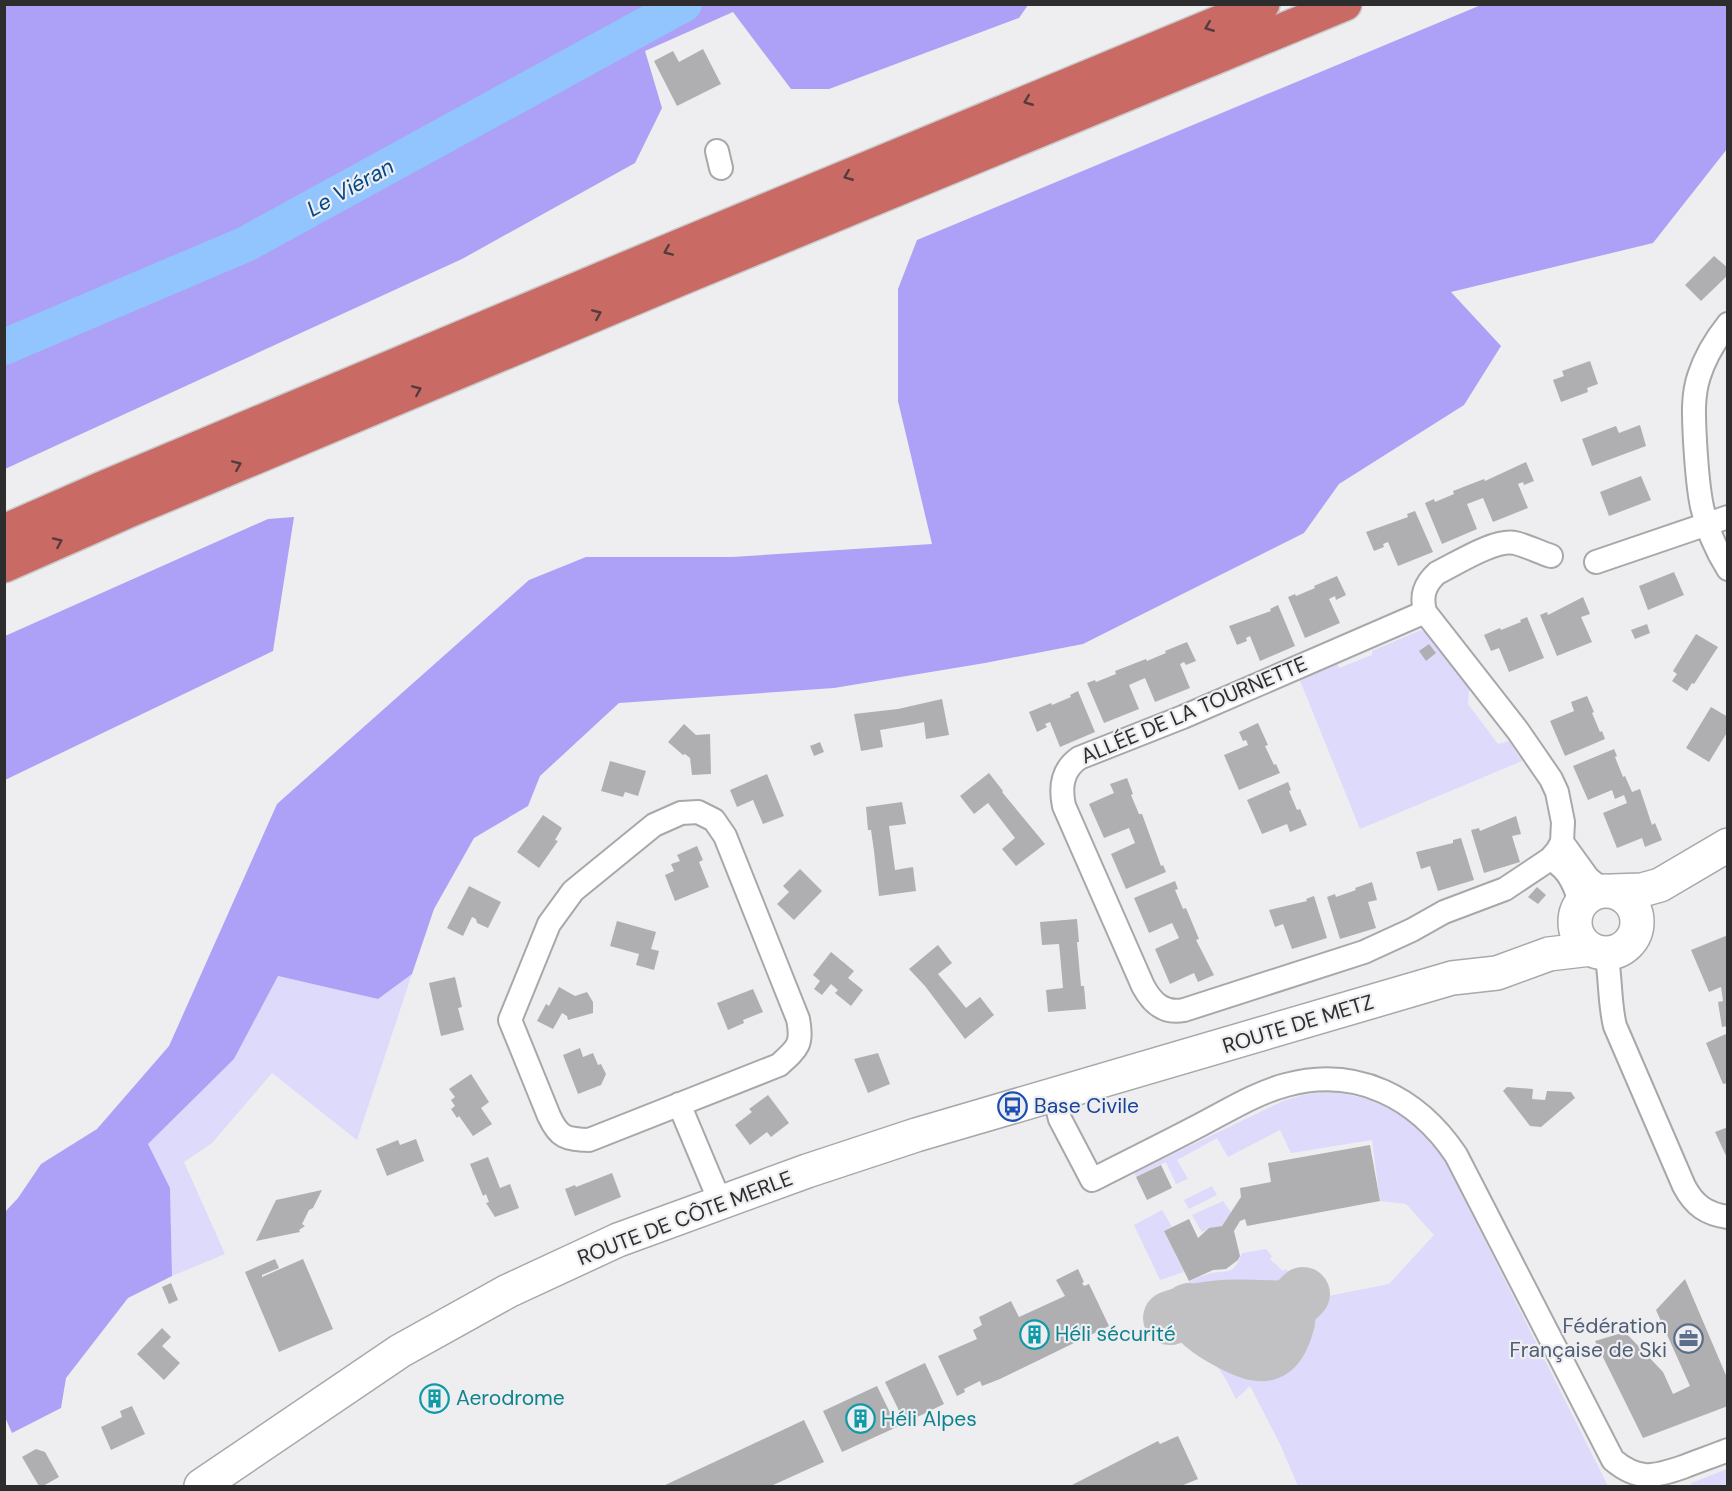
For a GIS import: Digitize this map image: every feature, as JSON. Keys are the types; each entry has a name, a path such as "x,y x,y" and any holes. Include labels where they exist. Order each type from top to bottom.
{"highway":[{"path":"4,531 113,483 1263,4"},
{"path":"4,566 131,510 661,287 1345,4"}],"main road":[{"path":"1593,900 1625,898 1636,912 1636,930 1632,939 1616,952 1599,951 1585,944 1576,930 1593,900 1660,885 1728,845"},
{"path":"1636,930 1671,902 1728,869"},
{"name":"ROUTE DE METZ","path":"1452,978 1489,956 1544,938 1593,900"},
{"name":"ROUTE DE METZ","path":"1145,1069 1452,978 1497,973 1549,954 1599,951"},
{"name":"ROUTE DE CÔTE MERLE","path":"201,1486 400,1351 508,1291 618,1240 722,1204 807,1171 916,1135 1145,1069"}],"street":[{"path":"1728,324 1718,336 1699,376 1694,403 1698,493 1715,549 1728,569"},
{"path":"1596,562 1728,517"},
{"path":"1551,556 1514,543 1494,546 1437,573 1424,590 1423,600 1425,612 1518,731 1551,779 1561,807 1556,850 1588,878 1593,900"},
{"name":"ALLÉE DE LA TOURNETTE","path":"1425,612 1184,717 1079,758 1071,764 1062,782 1061,794 1064,806 1143,986 1155,1004 1175,1012 1364,952 1444,912 1505,890 1556,850"},
{"path":"698,812 714,820 725,836 798,1019 802,1037 794,1052 779,1065 679,1104 589,1140 570,1139 556,1131 510,1020 549,924 573,891 654,825 681,813 698,812"},
{"path":"1599,951 1610,976 1615,1026 1684,1186 1691,1199 1703,1209 1728,1217"},
{"path":"1054,1095 1060,1119 1092,1180 1269,1090 1286,1085 1305,1081 1339,1080 1372,1087 1402,1100 1428,1120 1456,1155 1613,1460 1623,1469 1633,1473 1656,1476 1728,1450"},
{"path":"679,1104 722,1204"}],"shaded area":[{"path":"4,5 1028,5 1019,18 829,89 791,89 733,12 645,51 662,108 635,163 462,259 5,469"},
{"path":"1481,5 1727,5 1727,149 1653,243 1451,292 1501,346 1464,405 1339,484 1304,533 1083,644 834,688 619,703 540,776 528,806 474,838 434,909 412,974 378,999 278,976 234,1059 148,1144 170,1188 172,1276 128,1298 66,1378 61,1408 12,1433 4,1415 5,1212 18,1198 41,1164 97,1129 169,1046 277,804 529,580 586,557 732,557 932,544 898,401 898,289 917,240"},
{"path":"294,517 273,651 5,780 5,636 268,519"},
{"path":"1421,630 1428,633 1469,689 1468,704 1498,744 1509,741 1522,761 1360,829 1299,678 1335,659 1339,668 1372,655 1372,651"},
{"path":"412,974 357,1140 272,1073 212,1143 184,1162 225,1254 172,1276 170,1188 148,1144 234,1059 278,976 378,999"},
{"path":"1323,1092 1359,1097 1390,1109 1418,1128 1442,1155 1608,1486 1298,1486 1280,1444 1250,1386 1236,1399 1213,1361 1181,1330 1194,1332 1246,1364 1260,1366 1273,1363 1288,1348 1298,1318 1308,1300 1389,1284 1434,1235 1406,1204 1380,1201 1372,1140 1291,1153 1280,1130 1228,1157 1217,1138 1177,1160 1188,1179 1176,1184 1166,1162 1136,1177 1134,1173 1283,1101"},
{"path":"1212,1186 1217,1195 1189,1209 1184,1200"},
{"path":"1223,1201 1231,1212 1222,1226 1209,1228 1202,1232 1192,1215"},
{"path":"1162,1210 1172,1227 1164,1231 1184,1272 1160,1280 1134,1225"},
{"path":"1266,1249 1272,1256 1270,1259 1283,1271 1286,1269 1298,1286 1298,1291 1294,1295 1174,1301 1164,1295 1203,1276 1229,1271 1236,1266 1242,1253"},
{"path":"1218,1315 1234,1317 1235,1330 1261,1336 1265,1319 1269,1318 1271,1328 1264,1340 1254,1343 1244,1342 1229,1335 1215,1324 1213,1317"},
{"path":"1727,1469 1727,1486 1692,1486 1691,1483"}],"building":[{"path":"703,49 721,84 677,106 654,61 673,51 679,62"},
{"path":"1714,256 1728,268 1728,275 1701,301 1685,285"},
{"path":"1590,361 1598,384 1587,388 1588,392 1561,402 1553,380 1564,376 1562,371"},
{"path":"1640,425 1646,446 1592,466 1582,439 1616,426 1619,433"},
{"path":"1526,462 1534,481 1524,485 1523,482 1518,484 1528,508 1493,522 1483,498 1467,504 1477,529 1442,544 1425,503 1434,499 1435,502 1454,494 1453,491 1484,479 1485,481"},
{"path":"1641,476 1651,500 1609,516 1600,492"},
{"path":"1415,511 1433,552 1398,566 1388,542 1383,544 1384,547 1374,551 1366,532 1408,517 1407,514"},
{"path":"1674,572 1684,595 1648,610 1639,586"},
{"path":"1337,576 1346,595 1336,600 1335,596 1329,599 1340,623 1305,638 1288,597 1315,588 1314,586"},
{"path":"1583,597 1590,614 1581,617 1592,642 1557,656 1540,615 1547,612 1548,615"},
{"path":"1278,605 1295,646 1260,661 1250,636 1246,638 1247,641 1237,645 1229,626 1271,611 1270,609"},
{"path":"1527,617 1544,658 1509,672 1499,648 1491,651 1484,635 1521,622 1520,620"},
{"path":"1647,624 1650,633 1635,639 1631,630"},
{"path":"1696,634 1718,647 1687,691 1672,681 1677,674 1673,671"},
{"path":"1187,642 1196,661 1186,665 1184,662 1180,664 1190,688 1155,702 1145,678 1129,685 1139,709 1104,723 1087,683 1116,674 1115,671 1146,659 1147,661"},
{"path":"1429,644 1436,653 1426,661 1419,651"},
{"path":"1078,691 1095,732 1060,747 1050,722 1045,724 1047,727 1037,732 1029,712 1071,697 1070,695"},
{"path":"1587,696 1594,712 1592,713 1605,739 1565,756 1550,721 1574,711 1571,702"},
{"path":"942,699 949,735 926,739 924,722 880,730 883,747 861,751 854,714 898,709"},
{"path":"1711,707 1728,717 1728,731 1709,762 1686,748"},
{"path":"1258,723 1268,745 1265,746 1280,773 1239,790 1224,755 1248,745 1246,740 1243,741 1239,732"},
{"path":"684,724 696,735 710,734 711,774 692,775 690,758 668,742"},
{"path":"820,742 824,752 814,756 810,746"},
{"path":"1614,749 1623,777 1625,776 1632,792 1640,789 1652,825 1655,823 1662,840 1645,847 1642,838 1617,848 1603,813 1627,803 1624,795 1615,799 1612,790 1588,800 1573,766"},
{"path":"610,761 646,771 638,796 625,792 623,797 601,791"},
{"path":"989,773 1045,844 1016,866 1002,849 1015,838 988,803 974,814 960,796"},
{"path":"767,774 784,816 763,824 753,800 737,807 730,790"},
{"path":"1127,778 1133,794 1131,795 1139,814 1142,814 1161,866 1163,865 1166,872 1126,889 1111,854 1135,843 1129,828 1104,838 1089,804 1114,793 1110,784"},
{"path":"1288,782 1291,790 1289,791 1297,810 1300,809 1307,825 1290,832 1287,824 1262,834 1247,800"},
{"path":"902,802 906,824 889,826 895,870 913,867 916,891 879,896 866,807"},
{"path":"543,815 562,828 555,840 558,841 539,868 517,852"},
{"path":"1516,816 1521,834 1512,836 1520,862 1484,873 1471,830 1479,828 1480,831"},
{"path":"1461,838 1474,880 1438,891 1430,866 1421,869 1416,852 1453,843 1453,840"},
{"path":"697,846 703,860 699,862 709,887 675,901 665,875 674,871 671,864 680,861 677,855"},
{"path":"800,869 822,891 794,920 777,904 789,892 783,886"},
{"path":"1175,881 1178,889 1175,890 1183,909 1186,908 1199,939 1196,940 1214,975 1198,982 1194,973 1170,984 1155,949 1179,938 1172,923 1149,933 1134,898"},
{"path":"1372,882 1377,900 1368,902 1376,928 1340,939 1327,897 1335,894 1336,897"},
{"path":"469,886 501,902 488,928 477,923 472,917 463,936 447,928"},
{"path":"1537,887 1546,895 1538,904 1528,897"},
{"path":"1314,896 1327,938 1292,949 1283,924 1275,927 1269,910 1307,901 1306,899"},
{"path":"1077,919 1081,986 1084,986 1086,1009 1048,1012 1046,990 1063,988 1060,954 1059,944 1042,945 1040,922"},
{"path":"617,921 656,932 651,949 659,951 654,970 636,965 639,954 610,946"},
{"path":"1728,935 1728,1026 1722,1027 1718,1002 1723,1001 1721,987 1709,992 1691,950"},
{"path":"938,945 952,963 938,974 966,1008 980,997 994,1015 965,1039 925,986 909,969"},
{"path":"831,952 854,971 848,978 863,990 851,1006 835,993 838,990 831,984 822,995 814,989 820,981 813,975"},
{"path":"455,977 462,1007 458,1008 464,1030 441,1036 429,983"},
{"path":"559,987 575,996 587,992 593,1002 593,1013 568,1020 567,1016 562,1013 553,1029 537,1021 546,1004 549,1006"},
{"path":"753,989 763,1012 743,1020 744,1023 728,1030 717,1003"},
{"path":"1728,1033 1728,1083 1723,1084 1706,1043"},
{"path":"580,1048 583,1057 593,1053 598,1065 601,1064 606,1074 601,1085 578,1094 563,1055"},
{"path":"878,1053 890,1084 868,1093 854,1059"},
{"path":"471,1074 489,1102 481,1108 492,1124 473,1136 451,1109 455,1106 451,1100 455,1097 449,1089"},
{"path":"1507,1087 1533,1089 1532,1099 1545,1100 1547,1091 1571,1092 1575,1098 1541,1127 1530,1126 1503,1091"},
{"path":"768,1095 789,1123 771,1137 767,1132 750,1145 735,1125 752,1112 749,1109"},
{"path":"1728,1127 1728,1160 1715,1132"},
{"path":"416,1139 424,1161 387,1176 376,1149 398,1140 400,1145"},
{"path":"1370,1145 1380,1201 1247,1226 1245,1219 1240,1221 1234,1231 1240,1256 1238,1260 1226,1269 1213,1270 1189,1281 1164,1231 1189,1219 1198,1238 1209,1228 1222,1226 1241,1197 1240,1188 1271,1182 1268,1163"},
{"path":"488,1157 500,1188 510,1184 519,1208 495,1217 486,1203 489,1202 486,1194 483,1196 470,1164"},
{"path":"1161,1165 1172,1188 1147,1200 1136,1177"},
{"path":"612,1173 621,1197 575,1216 565,1189"},
{"path":"322,1190 313,1208 309,1210 302,1224 305,1226 299,1230 300,1232 256,1241 276,1200"},
{"path":"275,1259 279,1268 262,1277 303,1259 333,1329 279,1352 245,1272"},
{"name":"Héli sécurité","path":"1078,1269 1084,1282 1082,1283 1084,1286 1089,1284 1109,1326 1000,1379 982,1386 980,1381 964,1389 965,1392 957,1396 938,1356 977,1339 973,1330 982,1325 979,1317 1011,1301 1019,1317 1065,1296 1056,1280"},
{"path":"1685,1279 1728,1380 1728,1406 1643,1438 1595,1341 1625,1332 1663,1372 1673,1394 1690,1386 1656,1310"},
{"path":"171,1283 178,1300 169,1304 162,1287"},
{"path":"162,1328 171,1337 162,1346 180,1363 164,1380 137,1354"},
{"path":"925,1363 944,1404 905,1423 885,1382"},
{"name":"Héli Alpes","path":"877,1386 897,1427 842,1452 823,1411"},
{"name":"Aerodrome","path":"439,1392 442,1398 431,1403 428,1397"},
{"path":"132,1406 145,1434 111,1450 101,1427 122,1417 120,1411"},
{"path":"804,1420 824,1462 771,1486 663,1486"},
{"path":"1178,1436 1198,1479 1181,1486 1070,1486 1158,1441 1160,1444"},
{"path":"36,1449 45,1452 59,1477 43,1486 39,1486 22,1457"}],"waterway":[{"name":"Le Viéran","path":"4,347 246,244 684,4"}],"taxiway":[{"path":"1189,1310 1203,1326 1220,1338 1244,1350 1261,1354 1268,1353 1280,1343 1288,1322 1290,1308 1303,1294"},
{"path":"1170,1318 1215,1308 1290,1308"}],"place":[{"name":"Base Civile","path":"1013,1106"},
{"name":"Héli sécurité","path":"1034,1334"},
{"name":"Fédération Française de Ski","path":"1688,1338"},
{"name":"Aerodrome","path":"435,1398"},
{"name":"Héli Alpes","path":"860,1419"}]}
